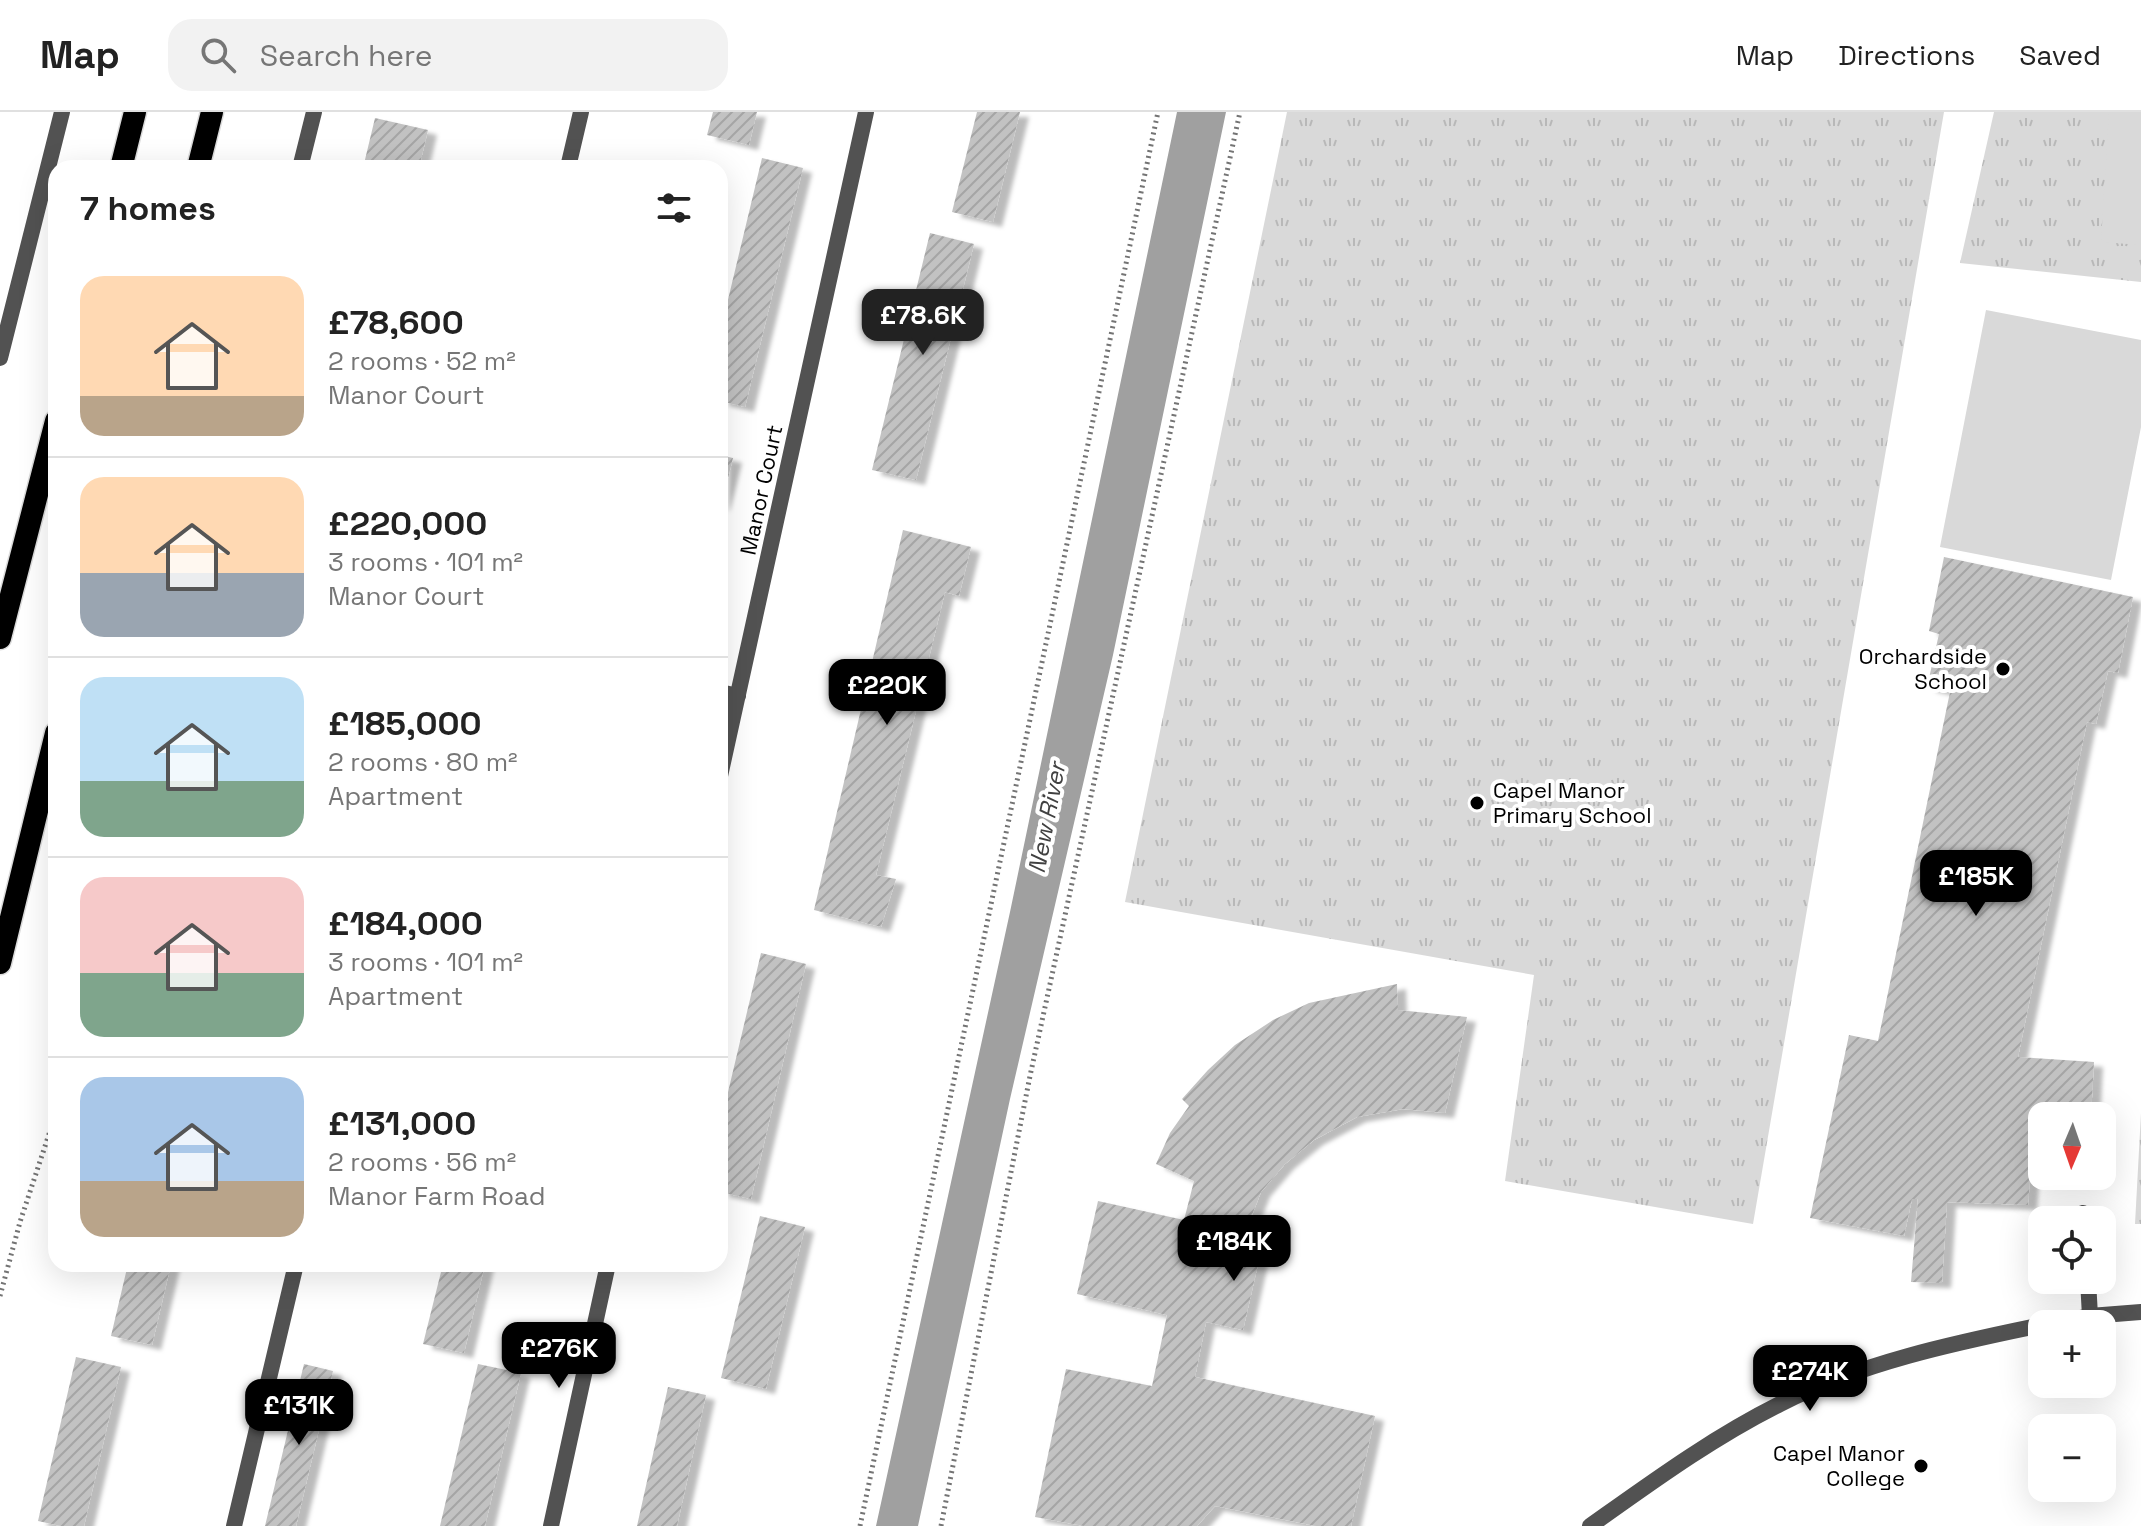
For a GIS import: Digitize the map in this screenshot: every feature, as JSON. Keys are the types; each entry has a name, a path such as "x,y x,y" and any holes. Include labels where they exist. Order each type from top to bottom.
{"highway":[{"path":"123,160 135,112"},
{"path":"200,160 212,112"},
{"path":"0,638 48,452"},
{"path":"0,963 48,766"}],"street":[{"path":"50,160 62,112"},
{"path":"302,160 314,112"},
{"path":"570,160 581,112"},
{"name":"Manor Court","path":"728,740 866,112"},
{"path":"0,358 48,168"},
{"path":"728,694 738,696"},
{"path":"234,1526 294,1272"},
{"path":"551,1526 606,1272"},
{"path":"2116,1314 2141,1312"},
{"path":"1590,1526 1699,1448 1781,1403 1866,1369 2028,1328"}],"path":[{"path":"860,1526 1158,112"},
{"path":"941,1526 1030,1076 1240,112"},
{"path":"0,1296 48,1137"}],"green space":[{"name":"Capel Manor Primary School","path":"1287,112 1944,112 1753,1224 1505,1181 1534,975 1125,902"},
{"path":"1994,112 2141,112 2141,282 1960,263"},
{"path":"2109,112 2141,112 2141,245 2101,242"},
{"path":"1986,310 2141,340 2141,427 2111,580 1940,547"},
{"path":"2141,1113 2141,1224 2135,1224"}],"water":[{"name":"New River","path":"1177,112 1226,112 1113,655 1010,1099 918,1526 876,1526 1010,912"}],"building":[{"path":"713,112 757,112 749,145 707,135"},
{"path":"977,112 1020,112 993,222 952,212"},
{"path":"375,118 428,130 421,160 365,160"},
{"path":"762,158 803,168 745,407 728,403 728,300"},
{"path":"930,233 974,244 916,480 872,470"},
{"path":"728,457 733,458 728,478"},
{"path":"903,530 971,547 959,596 945,592 876,875 896,879 881,927 814,910"},
{"path":"1944,557 2133,597 2118,673 2108,671 2096,724 2087,722 2018,1057 2094,1062 2092,1102 2028,1102 2028,1205 1947,1202 1942,1283 1911,1282 1918,1199 1912,1199 1904,1236 1810,1218 1849,1035 1878,1041 1950,692 1927,687 1939,634 1929,631"},
{"path":"761,953 806,964 751,1199 728,1194 728,1092"},
{"path":"1397,984 1398,1010 1467,1017 1445,1113 1403,1109 1357,1117 1314,1140 1285,1164 1261,1192 1245,1233 1222,1229 1217,1249 1259,1260 1243,1330 1206,1322 1195,1377 1375,1416 1351,1526 1316,1526 1215,1506 1197,1526 1084,1526 1035,1517 1066,1369 1152,1386 1167,1315 1077,1294 1098,1201 1184,1220 1194,1181 1156,1164 1170,1133 1189,1106 1182,1099 1208,1070 1235,1045 1273,1020 1309,1003"},
{"path":"760,1216 805,1227 766,1389 721,1378"},
{"path":"126,1272 169,1272 152,1345 111,1336"},
{"path":"441,1272 483,1272 464,1353 423,1344"},
{"path":"76,1357 121,1367 84,1526 61,1526 38,1521"},
{"path":"304,1364 333,1371 296,1526 265,1526"},
{"path":"478,1364 521,1373 485,1526 440,1526"},
{"path":"668,1387 706,1395 677,1526 637,1526"}],"place":[{"name":"Orchardside School","path":"2003,669"},
{"name":"Capel Manor Primary School","path":"1477,803"},
{"name":"Capel Manor College","path":"1921,1466"}]}
